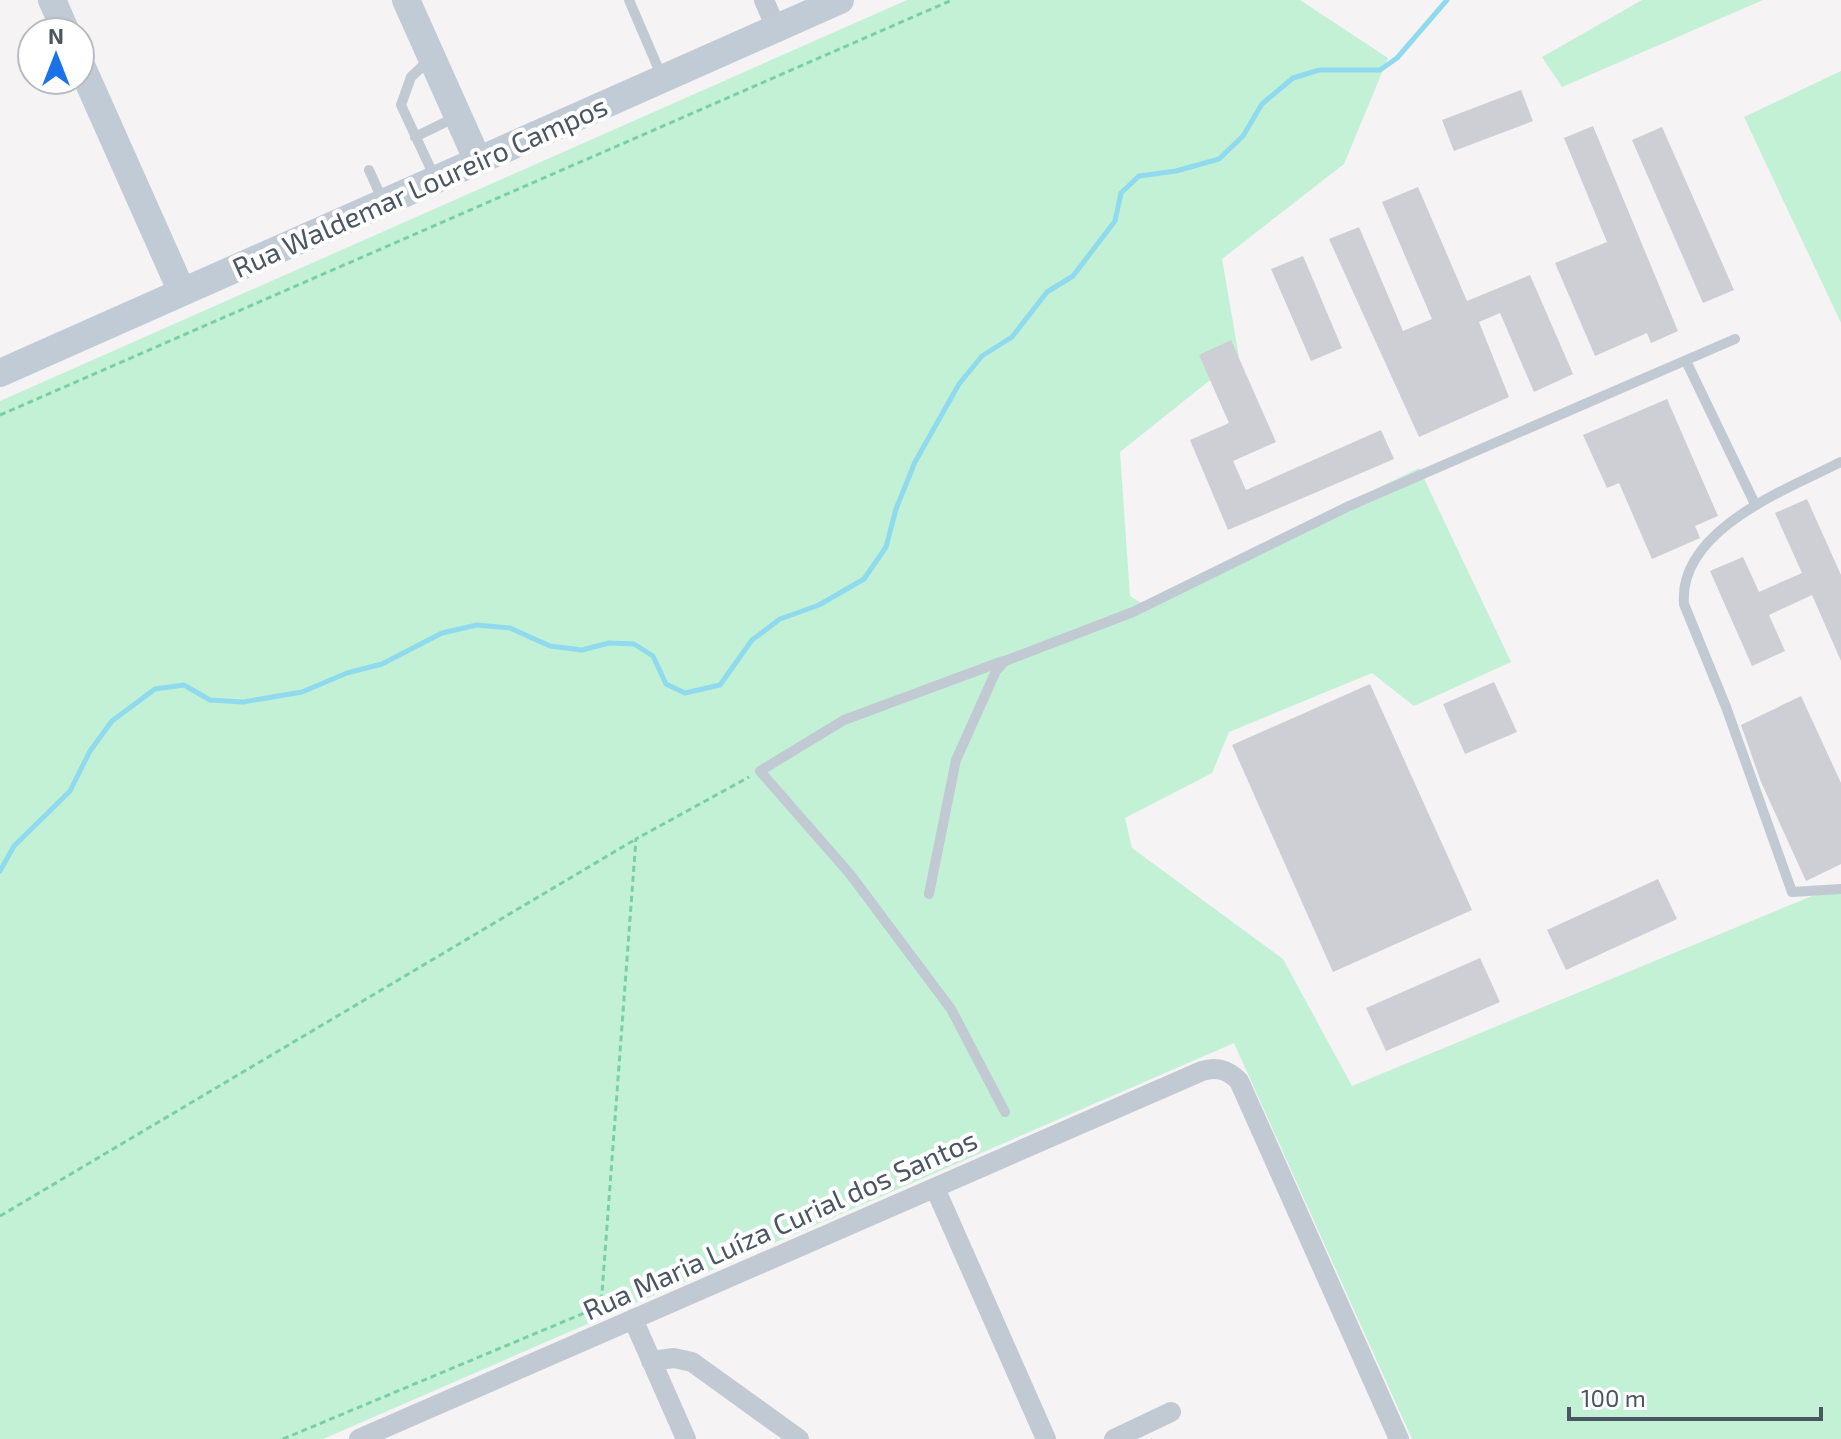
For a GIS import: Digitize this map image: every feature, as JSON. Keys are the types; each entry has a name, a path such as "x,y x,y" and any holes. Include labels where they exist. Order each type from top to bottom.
{"main road":[{"path":"406,0 478,161"},
{"name":"Rua Waldemar Loureiro Campos","path":"0,373 840,0"},
{"path":"95,96 182,292"}],"street":[{"path":"764,0 776,28"},
{"name":"Rua Maria Luíza Curial dos Santos","path":"359,1439 1202,1071 1224,1070 1239,1081 1399,1439"},
{"path":"935,1188 1046,1439"},
{"path":"633,1319 686,1439"},
{"path":"651,1361 674,1358 692,1362 799,1439"},
{"path":"1114,1439 1171,1412"}],"lane":[{"path":"629,0 663,79"},
{"path":"432,58 411,77 401,105 410,133 436,180"},
{"path":"410,133 458,116"},
{"path":"369,170 384,203"},
{"path":"1005,1112 951,1009 850,874 760,771 844,720 1133,612 1349,506 1735,339"},
{"path":"1686,361 1755,504"},
{"path":"1841,462 1755,504 1717,534 1691,563 1684,582 1684,604 1726,707 1792,892 1841,889"},
{"path":"929,894 956,760 996,671 1005,661"}],"path":[{"path":"0,415 952,0"},
{"path":"0,1216 636,839 760,771"},
{"path":"283,1439 601,1306 636,839"}],"green space":[{"path":"907,0 1300,0 1388,58 1344,164 1222,259 1239,357 1120,452 1130,596 1141,603 1419,468 1511,662 1414,706 1372,673 1229,732 1212,773 1125,818 1132,848 1283,959 1352,1086 1841,884 1841,1439 1412,1439 1234,1043 323,1439 0,1439 0,401"},
{"path":"1642,0 1763,0 1562,87 1542,57"},
{"path":"1841,71 1841,323 1744,117"}],"building":[{"path":"1521,90 1533,121 1454,151 1442,120"},
{"path":"1593,126 1678,331 1651,343 1647,333 1595,356 1555,263 1607,242 1564,138"},
{"path":"1662,127 1734,290 1703,303 1632,140"},
{"path":"1418,187 1467,301 1530,275 1573,374 1534,392 1500,313 1479,322 1509,397 1419,437 1329,239 1359,227 1403,331 1432,319 1382,202"},
{"path":"1303,256 1342,348 1311,361 1271,269"},
{"path":"1231,340 1276,442 1233,461 1246,490 1381,430 1394,459 1228,530 1190,440 1229,423 1199,355"},
{"path":"1667,399 1718,516 1695,526 1700,538 1652,559 1619,483 1607,488 1583,435"},
{"path":"1807,499 1841,575 1841,661 1812,595 1769,615 1785,651 1752,666 1710,571 1743,557 1759,592 1802,573 1775,513"},
{"path":"1494,682 1517,732 1465,754 1443,704"},
{"path":"1370,684 1472,910 1333,972 1232,745"},
{"path":"1801,696 1841,783 1841,864 1806,881 1761,782 1741,725"},
{"path":"1658,879 1677,919 1566,970 1547,930"},
{"path":"1480,958 1500,1002 1386,1051 1366,1008"}],"waterway":[{"path":"0,871 14,846 70,791 90,751 112,721 155,689 184,685 210,700 243,702 302,692 347,673 382,664 442,633 477,625 510,628 550,646 582,650 609,643 634,644 653,656 666,684 685,693 720,685 752,640 780,619 819,605 864,579 886,547 896,509 915,462 959,384 982,356 1012,337 1047,292 1073,276 1115,221 1121,193 1139,176 1176,171 1219,159 1243,136 1262,104 1293,78 1319,70 1380,70 1397,58 1447,0"}]}
